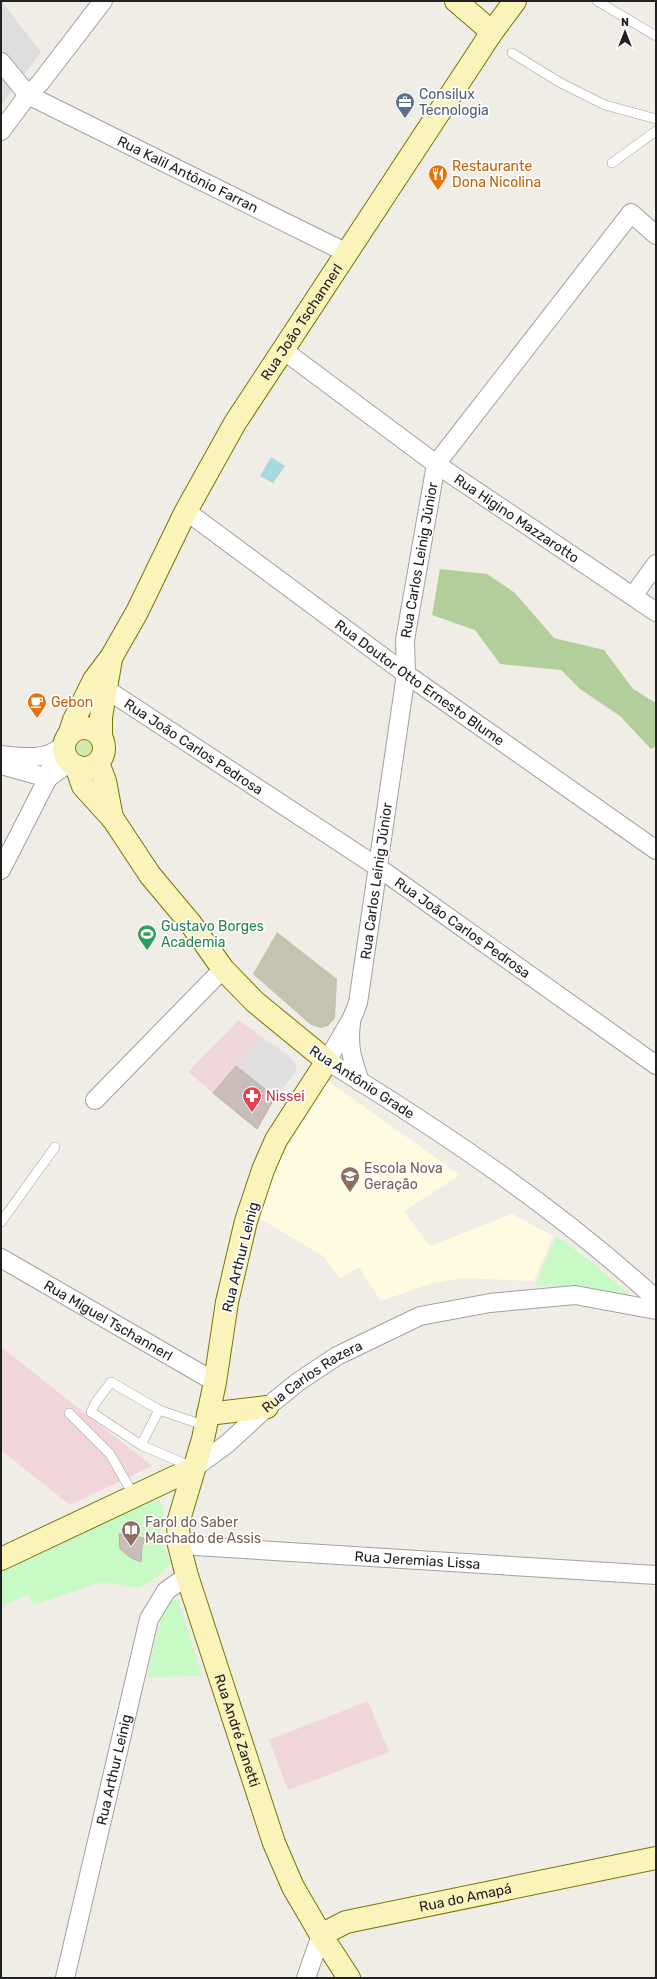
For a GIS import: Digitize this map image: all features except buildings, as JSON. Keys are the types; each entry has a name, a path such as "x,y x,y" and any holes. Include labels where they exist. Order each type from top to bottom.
{"main road":[{"path":"456,1 492,32"},
{"name":"Rua João Tschannerl","path":"112,656 101,717 101,736 104,743 104,750 72,753 94,680 112,656 137,612 186,511 232,430 492,32 515,1"},
{"path":"72,753 74,730 89,728 101,736"},
{"name":"Rua Antônio Grade","path":"72,753 83,786 113,819 150,875 191,924 223,969 255,1002 327,1061"},
{"name":"Rua Arthur Leinig","path":"194,1468 207,1420 215,1382 227,1302 246,1221 263,1170 276,1140 327,1061"},
{"path":"207,1420 267,1407"},
{"name":"Rua Carlos Razera","path":"1,1559 194,1468"},
{"name":"Rua André Zanetti","path":"194,1468 178,1523 179,1545 187,1576 274,1843 292,1887 349,1978"},
{"name":"Rua do Amapá","path":"321,1935 346,1922 656,1858"}],"street":[{"path":"1,131 103,1"},
{"path":"1,62 28,95"},
{"name":"Rua Kalil Antônio Farran","path":"28,95 347,253"},
{"name":"Rua Carlos Leinig Júnior","path":"327,1061 352,1018 358,1003 379,868 406,674 405,640 436,464 631,212 656,235"},
{"name":"Rua Higino Mazzarotto","path":"283,350 436,464 656,612"},
{"name":"Rua Doutor Otto Ernesto Blume","path":"186,511 406,674 656,850"},
{"path":"633,596 656,564"},
{"name":"Rua João Carlos Pedrosa","path":"106,688 379,868 656,1065"},
{"path":"1,755 38,757 72,753"},
{"name":"Rua João Tschannerl","path":"1,870 48,778 72,753"},
{"path":"1,765 48,778"},
{"path":"95,1100 223,969"},
{"name":"Rua Carlos Leinig Júnior","path":"352,1018 349,1040 350,1051 360,1082"},
{"name":"Rua Antônio Grade","path":"327,1061 427,1125 560,1219 618,1264 656,1299"},
{"name":"Rua Miguel Tschannerl","path":"1,1258 215,1382"},
{"name":"Rua Carlos Razera","path":"194,1468 227,1444 267,1407 298,1382 337,1356 420,1316 490,1303 575,1295 656,1310"},
{"name":"Rua Jeremias Lissa","path":"179,1545 656,1575"},
{"name":"Rua Arthur Leinig","path":"65,1978 149,1619 166,1591 187,1576"},
{"path":"306,1978 321,1935"}],"lane":[{"path":"597,1 656,36"},
{"path":"512,53 559,82 605,105 656,119"},
{"path":"612,163 656,131"},
{"path":"1,1222 55,1147"},
{"path":"194,1468 141,1446 91,1412 111,1382 159,1410 207,1420"},
{"path":"141,1446 159,1410"},
{"path":"69,1413 110,1454 134,1496"}],"shaded area":[{"path":"1,1 41,52 2,104 1,103"},
{"path":"277,932 337,979 335,1018 328,1026 321,1028 311,1025 253,974"},
{"path":"239,1020 262,1037 213,1093 188,1072"},
{"path":"262,1037 289,1056 296,1066 296,1072 275,1097 236,1066"},
{"name":"Escola Nova Geração","path":"328,1081 460,1175 404,1211 430,1246 512,1214 553,1236 534,1281 461,1278 430,1284 381,1301 359,1267 340,1279 323,1256 259,1218 278,1163"},
{"path":"1,1347 152,1466 70,1505 1,1450"},
{"path":"368,1701 389,1752 288,1790 269,1740"}],"green space":[{"path":"440,569 487,574 515,593 554,638 604,650 633,689 656,703 656,746 651,749 620,716 580,689 561,670 500,664 475,630 432,615"},
{"path":"85,738 92,741 95,748 92,755 85,758 78,755 75,748 78,741"},
{"path":"556,1236 594,1264 631,1296 584,1286 535,1286"},
{"path":"147,1501 156,1501 163,1505 164,1513 160,1528 163,1543 171,1563 160,1575 138,1588 101,1582 34,1605 28,1594 1,1607 1,1570 71,1539"},
{"path":"172,1596 178,1599 202,1676 147,1677 165,1603"}],"water":[{"path":"271,457 285,466 273,483 260,476"}],"place":[{"name":"Consilux Tecnologia","path":"405,119"},
{"name":"Restaurante Dona Nicolina","path":"438,191"},
{"name":"Gebon","path":"37,719"},
{"name":"Gustavo Borges Academia","path":"147,951"},
{"name":"Nissei","path":"252,1113"},
{"name":"Escola Nova Geração","path":"350,1193"},
{"name":"Farol do Saber Machado de Assis","path":"131,1547"}]}
